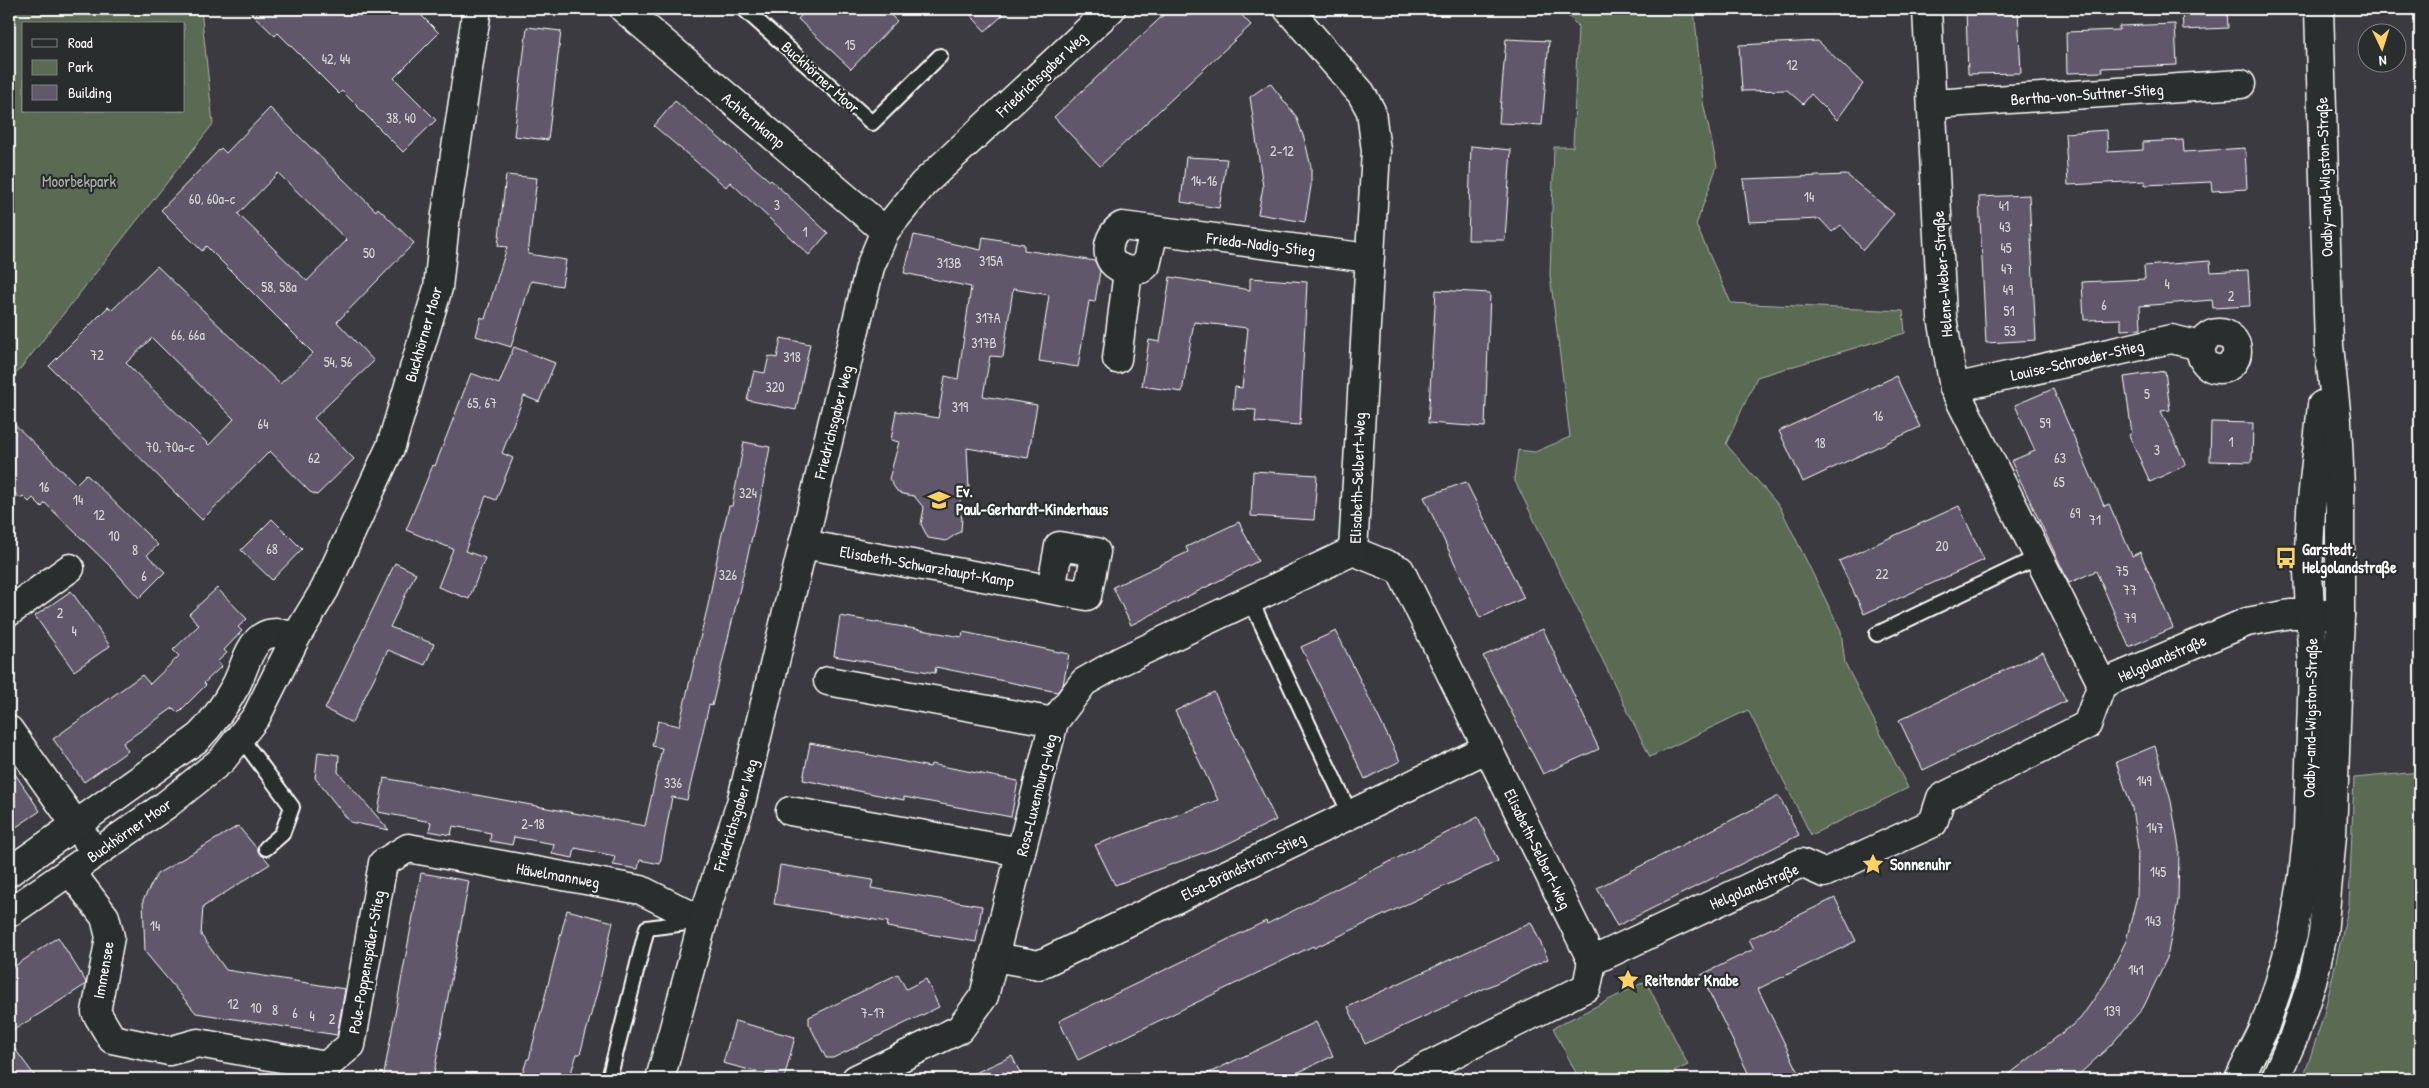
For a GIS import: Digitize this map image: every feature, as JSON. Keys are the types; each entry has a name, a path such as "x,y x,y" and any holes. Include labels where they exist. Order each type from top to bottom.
{"street":[{"name":"Buckhörner Moor","path":"9,913 196,783 222,760 256,717 296,636 325,589 391,446 438,288 446,214 477,9"},
{"name":"Achternkamp","path":"624,9 885,231"},
{"name":"Friedrichsgaber Weg","path":"665,1078 702,920 741,803 870,267 885,231 923,184 1111,9"},
{"name":"Elisabeth-Selbert-Weg","path":"1288,9 1361,93 1371,112 1376,151 1368,258 1353,550 1400,570 1592,961"},
{"name":"Helene-Weber-Straße","path":"1927,9 1942,317 1954,388 2102,684"},
{"name":"Oadby-and-Wigston-Straße","path":"2275,1079 2303,1010 2323,934 2331,867 2340,614 2339,456 2329,346 2319,9"},
{"name":"Bertha-von-Suttner-Stieg","path":"1933,104 2241,84"},
{"name":"Frieda-Nadig-Stieg","path":"1128,271 1116,266 1111,259 1109,242 1112,235 1122,226 1368,258"},
{"path":"1117,359 1128,271 1141,269 1146,265 1154,230"},
{"name":"Louise-Schroeder-Stieg","path":"1954,388 2171,339 2201,346"},
{"name":"Oadby-and-Wigston-Straße","path":"2239,1079 2270,1011 2293,935 2299,906 2308,818 2313,669 2308,572 2311,510 2329,346"},
{"name":"Elisabeth-Schwarzhaupt-Kamp","path":"804,544 1051,589"},
{"name":"Rosa-Luxemburg-Weg","path":"856,1079 960,1030 984,996 1054,722 1084,682 1121,661 1353,550"},
{"path":"9,612 70,568"},
{"name":"Helgolandstraße","path":"1592,961 1801,863 1824,873 1933,823 1941,798 2087,725 2102,684 2247,622 2274,615 2340,614"},
{"path":"9,872 197,739 216,718 236,685 256,644 271,633 296,636"},
{"path":"828,681 1054,722"},
{"path":"216,718 241,738"},
{"path":"9,730 96,853"},
{"name":"Elsa-Brändström-Stieg","path":"994,957 1039,965 1488,748"},
{"path":"790,811 1021,852"},
{"name":"Häwelmannweg","path":"408,848 641,890 702,920"},
{"name":"Pole-Poppenspäler-Stieg","path":"325,1072 351,1045 384,863 408,848"},
{"name":"Immensee","path":"70,871 105,917 110,936 96,1012 112,1039 169,1051 198,1043 325,1072"},
{"path":"1403,1079 1587,987 1592,961"}],"lane":[{"name":"Buckhörner Moor","path":"744,9 872,122 940,56"},
{"path":"1877,634 2038,557"},
{"path":"1250,600 1350,814"},
{"path":"241,738 292,807 282,834 266,848"},
{"path":"609,1079 647,928 702,920"}],"green space":[{"name":"Moorbekpark","path":"9,9 201,9 213,124 9,383"},
{"path":"1561,9 1694,9 1703,102 1717,166 1696,225 1731,303 1903,311 1905,333 1757,377 1726,444 1780,507 1841,631 1845,663 1908,788 1811,835 1748,710 1650,757 1514,479 1518,450 1535,452 1570,437 1550,275 1554,147 1573,147 1578,26"},
{"path":"2420,772 2420,1079 2303,1079 2323,1018 2349,905 2354,778"},
{"path":"2325,861 2308,959 2265,1079 2251,1079"},
{"path":"1646,981 1688,1065 1659,1079 1579,1079 1553,1028"}],"building":[{"path":"247,9 415,9 439,33 394,78 436,120 403,152 342,91 339,94 278,33 275,36"},
{"path":"807,9 884,9 897,21 851,69 798,19"},
{"path":"965,9 1010,9 985,31"},
{"path":"1170,9 1236,9 1251,25 1100,166 1054,117"},
{"path":"1966,9 2018,9 2021,73 1968,74"},
{"path":"2182,9 2227,9 2228,28 2183,30"},
{"path":"2175,24 2177,65 2102,68 2103,72 2067,73 2066,32 2119,30 2119,26"},
{"path":"527,27 561,31 548,140 514,136"},
{"path":"1506,39 1549,41 1542,125 1499,123"},
{"path":"1818,41 1863,84 1837,120 1811,94 1803,104 1787,90 1742,91 1739,45"},
{"path":"1270,83 1296,116 1305,141 1311,167 1311,186 1305,222 1258,214 1263,187 1250,97"},
{"path":"675,101 771,180 828,233 809,255 730,182 726,187 654,126"},
{"path":"270,108 376,211 378,208 414,243 337,322 374,361 314,418 354,459 317,495 310,492 270,451 202,520 49,366 108,307 112,310 157,266 280,384 313,353 206,246 202,251 161,210 221,148 226,153","holes":["278,173 347,240 307,281 238,214","152,338 234,419 209,445 126,363"]},
{"path":"2107,130 2108,152 2143,150 2143,142 2183,140 2184,152 2245,148 2247,189 2212,191 2211,182 2145,185 2145,181 2068,185 2065,133"},
{"path":"1471,146 1511,150 1505,240 1468,240"},
{"path":"1186,157 1227,159 1219,208 1181,202"},
{"path":"506,175 537,178 528,254 566,260 562,286 531,281 511,347 476,336 481,317 485,319 507,247 498,246"},
{"path":"1847,175 1894,214 1863,250 1841,225 1832,232 1820,219 1749,222 1743,179"},
{"path":"2029,195 2036,340 1986,343 1979,197"},
{"path":"914,235 981,250 983,237 1024,244 1024,250 1095,261 1100,271 1095,302 1089,301 1078,367 1039,361 1049,295 1013,289 1003,357 990,356 983,396 1037,405 1028,458 967,448 969,489 957,505 962,518 961,531 946,541 928,538 921,524 924,508 914,496 897,491 889,479 899,442 891,440 896,411 938,418 945,376 958,379 971,287 904,273"},
{"path":"2210,261 2211,272 2248,270 2250,306 2213,308 2212,300 2140,306 2141,329 2121,330 2121,319 2084,320 2082,282 2145,279 2144,266"},
{"path":"1170,277 1250,290 1250,278 1307,282 1300,425 1255,422 1256,410 1233,409 1235,387 1242,388 1248,328 1194,322 1182,392 1142,386 1149,340 1160,342"},
{"path":"1436,290 1490,293 1485,427 1428,423"},
{"path":"781,338 810,344 796,410 747,400 754,371 765,373 769,356 777,358"},
{"path":"514,347 555,363 539,402 524,396 502,453 513,458 496,500 486,496 465,551 485,558 469,599 438,587 453,549 406,530 433,465 435,466 471,373 499,384"},
{"path":"2165,371 2170,410 2161,411 2186,465 2150,482 2129,435 2132,433 2124,377"},
{"path":"1896,376 1920,427 1803,482 1779,431"},
{"path":"2053,389 2104,506 2109,504 2132,556 2140,552 2173,628 2129,647 2096,571 2069,583 2011,461 2035,451 2015,405"},
{"path":"9,419 76,484 86,474 158,545 147,555 165,572 139,598 113,569 45,503 42,507 33,498 29,502 23,496 20,498 9,488"},
{"path":"2211,422 2253,423 2252,462 2210,461"},
{"path":"744,442 770,447 758,512 712,706 709,705 687,800 672,797 660,864 640,860 638,869 613,865 615,856 575,848 573,858 552,854 554,844 514,837 512,845 490,841 491,833 453,826 451,835 429,831 431,822 378,812 384,778 645,826 662,748 652,746 658,721 679,726 708,605 721,538 729,506 732,506"},
{"path":"1253,471 1317,475 1314,520 1251,516"},
{"path":"1466,482 1524,598 1480,618 1424,497"},
{"path":"1959,506 1984,560 1864,614 1839,561"},
{"path":"272,519 302,549 272,580 241,550"},
{"path":"1239,522 1258,561 1131,625 1113,587 1188,552 1186,547"},
{"path":"395,563 416,573 390,627 434,644 425,665 388,650 352,723 325,709"},
{"path":"217,588 247,619 238,627 242,631 224,650 227,653 217,662 222,666 204,683 206,685 178,713 173,708 123,743 128,751 84,782 53,739 142,675 150,684 179,656 173,650 199,625 189,614"},
{"path":"71,591 110,646 74,671 35,616"},
{"path":"840,616 962,637 963,632 1069,654 1063,685 1057,692 936,667 935,673 834,656"},
{"path":"1543,629 1599,749 1543,774 1483,656"},
{"path":"1336,631 1400,761 1365,779 1301,647"},
{"path":"2043,652 2066,701 1923,770 1899,720"},
{"path":"1214,692 1276,820 1225,845 1115,885 1095,845 1218,800 1175,711"},
{"path":"810,743 930,767 931,764 1018,781 1011,817 904,797 904,800 803,780"},
{"path":"2155,746 2171,801 2179,848 2178,901 2167,958 2143,1008 2111,1045 2074,1079 2003,1079 2080,1019 2106,982 2126,941 2137,896 2138,849 2132,808 2116,762"},
{"path":"318,752 339,755 338,772 389,830 350,822 315,778"},
{"path":"9,765 40,811 9,832"},
{"path":"1779,796 1799,835 1617,926 1597,888"},
{"path":"1478,817 1498,861 1314,948 1313,946 1078,1060 1059,1021 1266,921 1267,924"},
{"path":"238,826 270,864 203,907 201,935 226,970 345,989 337,1035 196,1013 145,952 143,900 157,874"},
{"path":"780,865 873,880 871,888 982,906 976,942 887,927 888,922 774,904"},
{"path":"421,873 469,881 433,1079 383,1079"},
{"path":"1835,898 1856,941 1758,989 1802,1079 1751,1079 1701,975 1754,949 1749,939"},
{"path":"567,910 613,922 598,989 580,1054 577,1054 569,1079 521,1079 527,1059 529,1059"},
{"path":"1531,922 1548,959 1365,1044 1348,1007"},
{"path":"58,937 86,982 85,985 9,1033 9,970"},
{"path":"898,974 906,989 926,979 939,1007 833,1058 826,1058 809,1024 809,1017"},
{"path":"735,1021 795,1037 784,1079 723,1063"},
{"path":"1316,1022 1333,1056 1284,1079 1196,1079"},
{"path":"9,1041 37,1079 9,1079"},
{"path":"1012,1056 1023,1079 962,1079"}],"place":[{"name":"Ev. Paul-Gerhardt-Kinderhaus","path":"939,500"},
{"name":"Garstedt, Helgolandstraße","path":"2286,558"},
{"name":"Sonnenuhr","path":"1873,864"},
{"name":"Reitender Knabe","path":"1628,980"}]}
